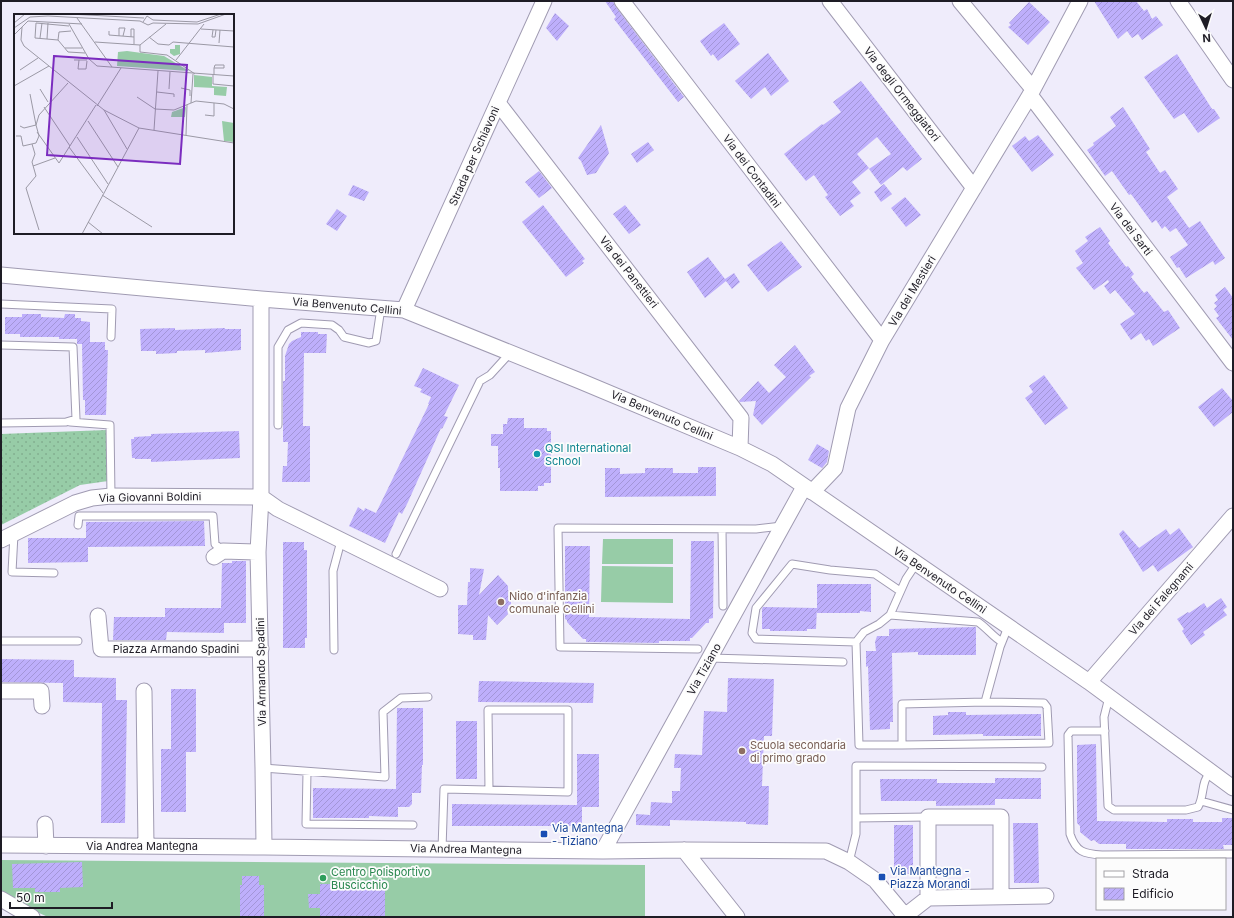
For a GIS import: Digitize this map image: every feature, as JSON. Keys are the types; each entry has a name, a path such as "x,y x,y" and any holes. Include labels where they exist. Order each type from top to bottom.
{"street":[{"name":"Strada per Schiavoni","path":"404,310 544,1"},
{"name":"Via dei Contadini","path":"622,1 882,340"},
{"name":"Via degli Ormeggiatori","path":"830,1 974,188"},
{"name":"Via dei Sarti","path":"960,1 1031,92 1233,363"},
{"path":"1031,92 1080,1"},
{"path":"1178,1 1233,80"},
{"name":"Via dei Mestieri","path":"808,490 835,468 848,408 882,340 1031,92"},
{"name":"Via dei Panettieri","path":"498,103 741,418 740,448"},
{"name":"Via Benvenuto Cellini","path":"1,274 262,299 404,310 740,448 772,464 1090,682 1233,788"},
{"name":"Via Armando Spadini","path":"262,299 261,497 258,552 264,847"},
{"name":"Via Tiziano","path":"603,851 704,653 782,526 808,490"},
{"name":"Via Giovanni Boldini","path":"8,537 75,502 92,498 111,496 261,497"},
{"path":"261,497 278,509 440,589"},
{"name":"Via dei Falegnami","path":"1090,682 1233,516"},
{"path":"219,554 258,552"},
{"name":"Piazza Armando Spadini","path":"98,616 102,649 261,649"},
{"path":"1,691 41,691 42,706"},
{"path":"144,691 146,846"},
{"path":"928,898 928,817 1001,817 1002,896"},
{"path":"45,824 46,846"},
{"name":"Via Andrea Mantegna","path":"1,845 603,851 826,851 849,862 875,880 906,916"},
{"path":"684,850 737,917"},
{"path":"906,916 928,898 1046,896"},
{"path":"1,899 32,917"}],"lane":[{"path":"1,304 112,309 111,337"},
{"path":"278,425 278,347 288,330 301,323 332,325 339,330 344,337 369,342 376,341 381,308"},
{"path":"1,344 73,347 76,419 66,422"},
{"path":"396,554 480,381 490,375 510,353"},
{"path":"1,424 66,422 110,425 111,496"},
{"path":"78,525 79,516 213,516 215,544 219,554"},
{"path":"782,526 756,529 558,528 560,647 704,653 844,662"},
{"path":"722,528 723,606"},
{"path":"8,537 12,572 54,573"},
{"path":"334,650 333,571 341,541"},
{"path":"856,642 756,639 752,633 756,608 792,564 830,570 875,574 900,591"},
{"path":"902,745 902,704 985,702 1044,703 1047,707 1049,743 902,745 859,745 856,642 864,632 880,624 890,615 906,579 916,564"},
{"path":"890,615 978,622 1002,642"},
{"path":"985,702 1002,642 1008,627"},
{"path":"1,641 78,641"},
{"path":"263,768 385,777 383,712 401,698 428,697"},
{"path":"1109,697 1104,718 1108,806 1114,810 1186,810 1198,807 1201,801 1205,778 1211,771"},
{"path":"442,849 444,789 568,792 568,710 488,710 489,790"},
{"path":"1105,731 1071,731 1068,736 1070,834 1073,843 1079,850 1091,854 1102,855 1233,854"},
{"path":"849,862 856,834 856,766 1042,767"},
{"path":"307,772 306,824 413,824"},
{"path":"1201,801 1233,810"},
{"path":"857,818 928,817"}],"green space":[{"path":"107,430 108,481 80,485 1,525 1,434"},
{"path":"603,539 673,539 673,564 602,564"},
{"path":"602,566 673,567 673,603 601,602"},
{"name":"Centro Polisportivo Buscicchio","path":"1,860 645,865 645,917 48,917 28,908 1,891"}],"building":[{"path":"605,1 613,1 615,6 684,97 678,102 614,19 616,17"},
{"path":"1094,1 1136,1 1144,11 1147,9 1152,19 1156,16 1163,25 1142,40 1138,34 1132,38 1127,31 1118,39"},
{"path":"1029,2 1050,22 1028,45 1008,27 1011,25 1009,23"},
{"path":"555,13 569,26 557,41 546,28"},
{"path":"724,23 740,44 718,61 713,54 711,56 700,41"},
{"path":"768,53 789,81 771,96 765,87 751,99 735,81"},
{"path":"1177,54 1212,109 1214,109 1220,118 1198,133 1184,113 1174,119 1144,77"},
{"path":"861,81 922,159 907,171 903,167 881,185 869,169 891,154 877,137 857,154 869,168 852,182 861,193 850,201 854,206 840,216 825,197 828,195 814,175 806,181 784,154 822,124 823,125 841,112 833,102"},
{"path":"1123,107 1150,149 1146,152 1160,173 1165,170 1178,189 1167,197 1189,228 1200,221 1225,258 1215,265 1213,261 1186,278 1170,257 1188,245 1176,228 1170,232 1165,226 1162,229 1156,220 1152,223 1112,171 1105,176 1087,150 1094,145 1093,143 1116,126 1110,117"},
{"path":"601,125 609,153 596,173 587,175 581,161 578,158"},
{"path":"1038,135 1054,155 1032,172 1012,146 1025,136 1029,141"},
{"path":"648,142 654,150 637,163 631,154"},
{"path":"539,171 552,188 539,198 525,182"},
{"path":"884,184 892,194 881,202 874,192"},
{"path":"353,185 369,192 364,201 348,195"},
{"path":"905,197 921,215 906,227 891,208"},
{"path":"543,205 585,259 582,261 584,263 566,277 522,222"},
{"path":"625,205 641,225 629,234 613,214"},
{"path":"337,209 347,216 337,231 326,224"},
{"path":"1100,227 1110,241 1108,243 1126,267 1128,266 1134,274 1131,277 1144,293 1147,291 1164,312 1168,310 1180,328 1153,346 1149,339 1146,341 1141,333 1131,340 1120,324 1135,314 1115,290 1110,294 1104,286 1109,282 1108,280 1094,290 1076,268 1083,263 1075,251 1088,241 1085,237"},
{"path":"781,241 802,267 768,292 747,265"},
{"path":"708,257 725,279 734,273 740,282 732,289 726,281 705,298 687,272"},
{"path":"1225,287 1233,298 1233,340 1216,318 1219,316 1214,309 1217,306 1214,303 1218,300 1215,295"},
{"path":"22,314 41,314 41,317 64,318 65,314 75,314 75,318 81,318 81,321 90,322 90,342 105,342 105,350 108,350 106,415 85,415 85,400 83,400 82,344 77,344 77,339 59,339 59,337 20,337 20,334 5,334 5,317 22,317"},
{"path":"175,328 175,330 225,328 241,329 241,350 205,353 205,350 177,351 177,353 156,354 156,351 141,351 140,329"},
{"path":"301,332 318,332 318,334 327,334 326,353 304,353 303,426 310,426 310,482 282,482 283,466 287,466 288,442 283,442 283,381 285,381 285,356 289,344 301,337"},
{"path":"795,345 815,372 809,376 811,377 762,425 753,415 756,401 739,401 758,381 769,393 786,377 774,365"},
{"path":"423,368 459,385 444,416 448,417 442,429 441,428 402,514 399,512 385,543 349,526 358,507 364,511 365,508 376,513 429,404 431,397 420,392 422,389 414,386"},
{"path":"1044,375 1068,408 1045,425 1025,398 1033,392 1029,386"},
{"path":"1222,388 1233,401 1233,412 1214,427 1198,407"},
{"name":"QSI International School","path":"508,418 524,418 524,428 547,428 547,431 551,431 551,483 544,483 544,486 538,486 538,491 500,491 498,446 491,446 491,434 503,434 503,424 507,424"},
{"path":"239,431 240,458 151,462 151,459 132,458 131,439 134,439 134,437 151,436 151,434"},
{"path":"817,444 829,451 827,462 822,468 808,460"},
{"path":"698,467 716,467 716,496 605,497 605,468 620,468 620,474 645,473 645,468 673,468 673,473 698,473"},
{"path":"204,521 205,546 88,547 88,562 28,563 28,538 86,538 86,522"},
{"path":"1179,528 1193,547 1158,572 1153,565 1143,572 1119,534 1123,530 1139,548 1166,529 1170,535"},
{"path":"691,541 714,541 713,618 709,619 709,623 706,623 692,638 690,638 690,641 659,641 659,643 586,642 586,639 583,639 565,619 565,546 590,546 589,617 690,619"},
{"path":"283,542 304,542 304,550 307,550 307,638 305,638 305,648 283,648"},
{"path":"232,561 246,561 246,623 224,623 224,633 167,632 166,640 113,640 114,617 165,617 165,608 221,608 222,563 232,563"},
{"name":"Nido d'infanzia comunale Cellini","path":"470,568 484,569 479,595 498,575 508,586 508,590 511,594 511,607 507,609 508,614 497,625 488,615 486,640 473,640 473,635 458,634 458,605 467,605"},
{"path":"817,584 871,584 871,612 860,611 860,613 817,613"},
{"path":"1221,598 1227,607 1223,610 1227,615 1203,632 1205,635 1191,645 1182,631 1184,629 1177,619 1204,603 1207,608"},
{"path":"763,607 817,608 816,629 807,629 807,631 770,631 770,629 762,629"},
{"path":"976,627 976,655 918,655 918,652 892,653 893,722 890,722 890,729 870,730 868,666 866,667 866,651 876,651 875,642 877,636 889,636 889,629"},
{"path":"1,659 74,660 74,677 116,678 116,700 127,700 125,823 101,823 102,703 63,702 63,683 1,682"},
{"name":"Scuola secondaria di primo grado","path":"728,678 774,679 772,736 764,736 762,786 769,786 768,825 746,824 746,822 670,820 670,826 636,825 636,814 650,815 651,802 672,803 672,791 680,791 681,768 674,768 675,754 702,755 704,711 727,712"},
{"path":"479,681 594,683 593,703 478,702"},
{"path":"171,689 196,689 196,752 186,752 186,812 161,812 161,749 171,749"},
{"path":"397,708 423,708 423,765 421,793 412,793 412,804 409,807 398,807 398,817 369,816 369,818 313,818 313,788 396,789"},
{"path":"948,712 966,712 966,715 1041,714 1041,736 983,736 983,734 933,735 933,716 948,715"},
{"path":"456,721 477,721 477,779 456,779"},
{"path":"1096,744 1097,821 1167,822 1167,819 1193,819 1193,822 1222,822 1222,818 1233,818 1233,845 1223,845 1224,849 1126,849 1126,844 1099,844 1094,840 1091,841 1080,832 1080,826 1077,823 1077,745"},
{"path":"577,754 599,754 599,807 582,807 582,826 452,826 452,804 577,805"},
{"path":"995,778 1041,778 1041,799 995,799 995,805 936,806 936,801 881,801 880,779 937,779 937,783 995,783"},
{"path":"1013,823 1038,823 1039,883 1014,883"},
{"path":"894,825 913,825 913,874 894,874"},
{"path":"82,862 83,887 60,888 60,892 35,892 35,888 13,888 12,864"},
{"path":"242,876 259,876 259,885 264,885 264,917 240,917 240,885 242,885"},
{"path":"368,880 385,880 385,917 320,917 320,908 309,908 308,894 320,894 320,884 368,884"}],"place":[{"name":"QSI International School","path":"537,454"},
{"name":"Nido d'infanzia comunale Cellini","path":"501,602"},
{"name":"Scuola secondaria di primo grado","path":"742,751"},
{"name":"Via Mantegna - Tiziano","path":"544,834"},
{"name":"Via Mantegna - Piazza Morandi","path":"882,877"},
{"name":"Centro Polisportivo Buscicchio","path":"323,878"}]}
